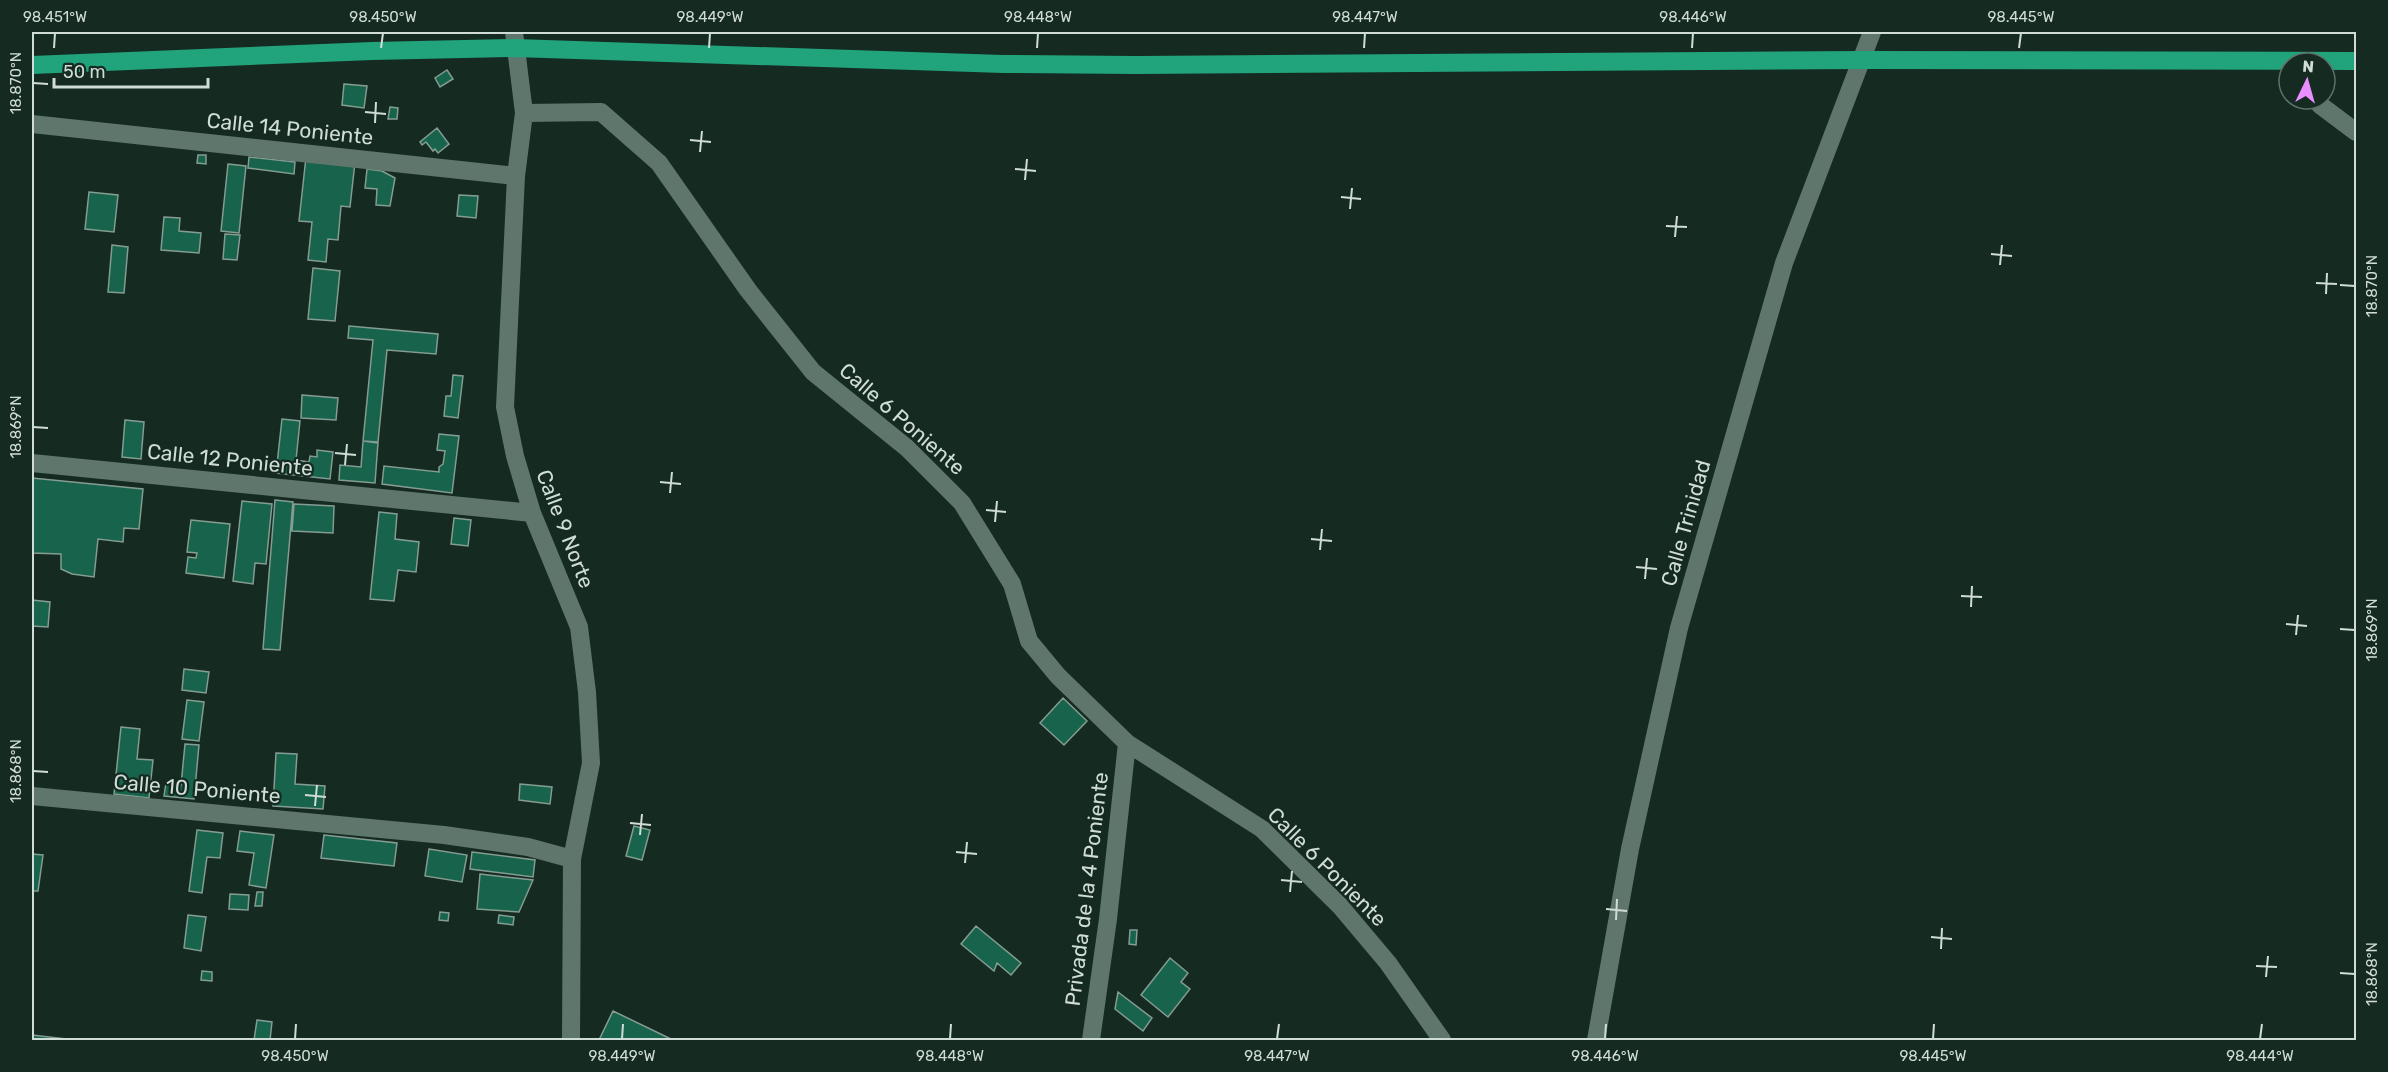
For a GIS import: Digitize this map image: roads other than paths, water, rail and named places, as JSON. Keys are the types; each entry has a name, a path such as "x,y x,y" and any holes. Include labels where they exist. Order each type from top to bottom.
{"highway":[{"path":"32,64 372,51 515,40 1003,64 1862,60 2356,61"}],"street":[{"name":"Calle Trinidad","path":"1596,1041 1630,849 1679,628 1784,263 1872,32"},
{"name":"Calle 9 Norte","path":"515,40 524,113 516,176 505,407 514,456 532,513 579,627 587,692 591,763 572,859 571,1041"},
{"path":"2328,111 2356,132"},
{"name":"Calle 6 Poniente","path":"524,113 601,112 658,163 748,290 813,372 906,448 962,503 1012,584 1029,641 1058,676 1127,743 1262,829 1340,906 1388,963 1442,1041"},
{"name":"Calle 14 Poniente","path":"32,124 516,176"},
{"name":"Calle 12 Poniente","path":"32,463 532,513"},
{"name":"Privada de la 4 Poniente","path":"1091,1041 1108,919 1127,743"},
{"name":"Calle 10 Poniente","path":"32,796 444,835 528,847 572,859"}]}
